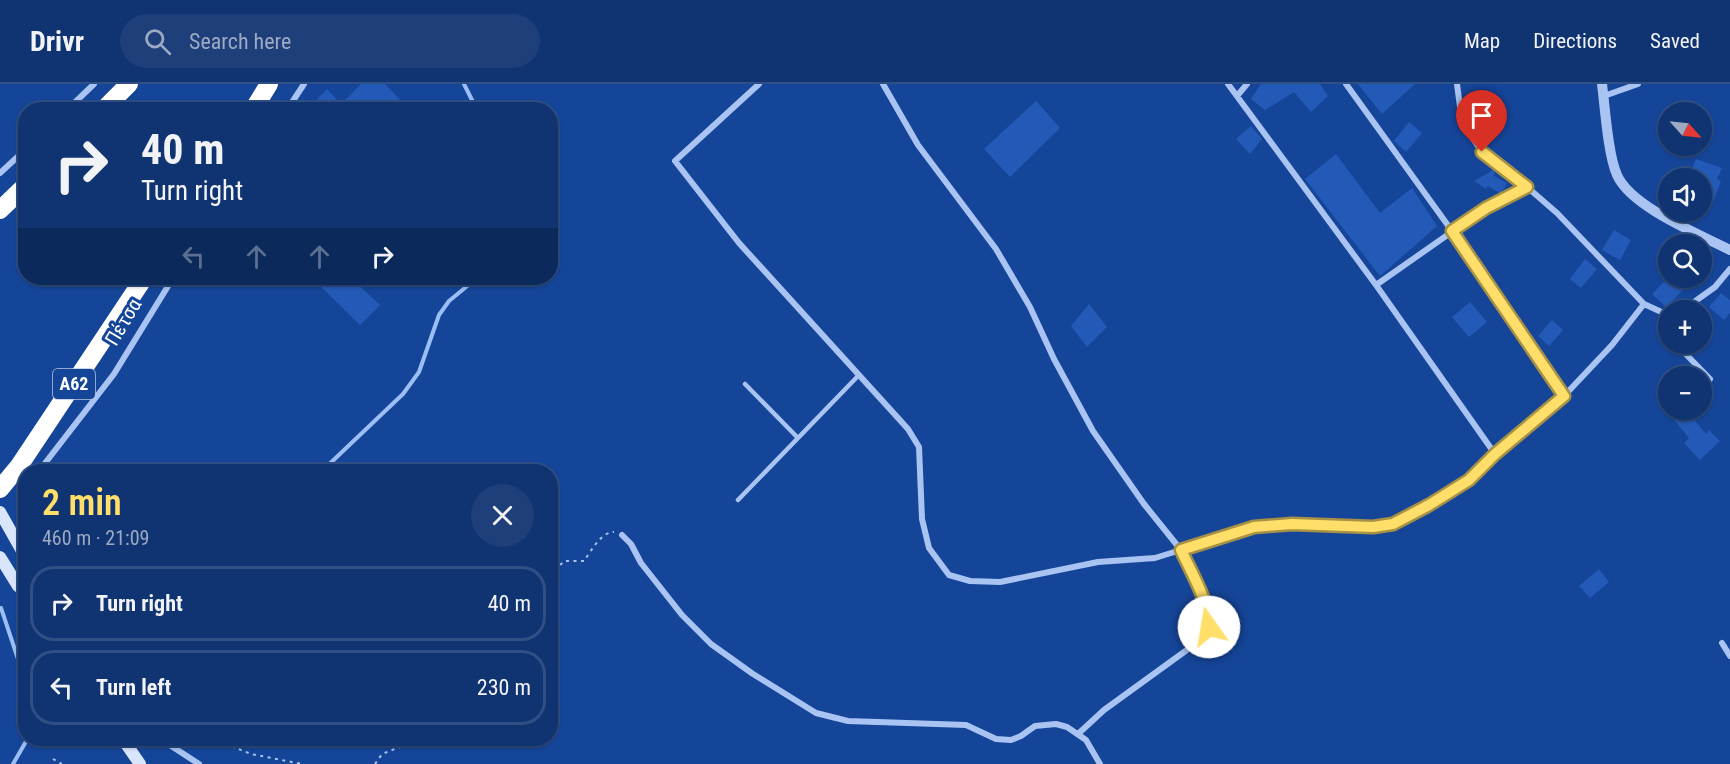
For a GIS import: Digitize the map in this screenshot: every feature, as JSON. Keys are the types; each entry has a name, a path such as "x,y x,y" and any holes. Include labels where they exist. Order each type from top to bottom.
{"highway":[{"path":"111,102 129,84"},
{"path":"258,102 269,84"},
{"path":"0,210 18,193"},
{"name":"Α62","path":"20,464 139,285"},
{"name":"Α62","path":"0,489 18,466"}],"main road":[{"path":"0,512 18,544"},
{"path":"0,557 18,586"},
{"path":"128,746 140,764"}],"street":[{"path":"75,102 94,84"},
{"path":"292,102 304,84"},
{"path":"759,84 675,161 739,243 908,429 919,447 922,519 929,548 949,575 970,581 1000,582 1098,562 1155,558 1254,527 1292,524 1373,527 1393,524 1458,488 1480,472 1495,454 1564,396 1612,345 1644,304"},
{"path":"883,84 918,145 996,249 1030,307 1054,359 1093,431 1144,504 1181,550 1209,618 1207,633 1194,646 1104,710 1078,734"},
{"path":"1228,84 1376,285 1495,454"},
{"path":"1237,96 1248,84"},
{"path":"1346,84 1452,231 1564,396"},
{"path":"1457,84 1462,122 1482,152 1557,213 1644,304 1658,310"},
{"path":"1602,84 1617,175 1639,201 1730,250"},
{"path":"1604,96 1638,84"},
{"path":"0,173 18,157"},
{"path":"1376,285 1486,208 1527,187"},
{"path":"1697,300 1715,287 1730,269"},
{"name":"Πέτσα","path":"44,464 114,374 168,285"},
{"path":"1686,354 1697,366"},
{"path":"622,535 682,615 711,644 816,714 848,721 966,725 996,739 1011,740 1022,736 1035,726 1047,724 1068,727 1086,740 1100,764"},
{"path":"1722,643 1730,656"},
{"path":"171,746 199,764"}],"lane":[{"path":"738,500 858,376"},
{"path":"745,384 798,438"}],"path":[{"path":"558,567 564,561 584,561 609,532 622,535"},
{"path":"231,746 251,754 302,764"},
{"path":"375,764 382,754 400,746"},
{"path":"53,759 62,764"}],"building":[{"path":"361,84 385,84 402,102 343,102"},
{"path":"1261,84 1320,84 1328,96 1311,112 1294,92 1265,110 1251,99"},
{"path":"1358,84 1415,84 1382,114"},
{"path":"327,89 339,102 315,102"},
{"path":"1036,101 1060,128 1010,177 984,149"},
{"path":"1409,122 1422,133 1406,152 1394,141"},
{"path":"1251,126 1262,139 1250,154 1236,139"},
{"path":"1336,154 1380,213 1412,188 1437,226 1380,276 1305,179"},
{"path":"1696,159 1722,168 1717,179 1721,181 1714,200 1712,199 1712,168 1692,168"},
{"path":"1495,169 1494,176 1507,183 1501,194 1488,186 1486,189 1474,181"},
{"path":"1614,230 1631,240 1620,260 1602,250"},
{"path":"1585,259 1597,269 1581,288 1570,279"},
{"path":"319,285 359,285 380,305 360,325"},
{"path":"1658,288 1685,288 1673,300 1658,300 1652,294"},
{"path":"1721,293 1730,300 1730,313 1724,320 1712,310 1712,304"},
{"path":"1470,302 1487,322 1469,337 1452,317"},
{"path":"1089,304 1107,327 1087,347 1071,326"},
{"path":"1552,320 1563,330 1549,346 1538,336"},
{"path":"1674,420 1694,420 1706,434 1709,430 1720,441 1700,460 1684,443 1689,438"},
{"path":"1599,569 1609,582 1590,598 1579,586"}],"waterway":[{"path":"464,84 473,102"},
{"path":"329,464 403,394 419,372 439,315 449,301 468,285"},
{"path":"1,608 18,659"},
{"path":"13,764 23,746"}],"route":[{"path":"1209,627 1209,618 1202,597 1181,550 1254,527 1292,524 1373,527 1393,524 1458,488 1480,472 1495,454 1564,396 1452,231 1486,208 1527,187 1482,152"}]}
